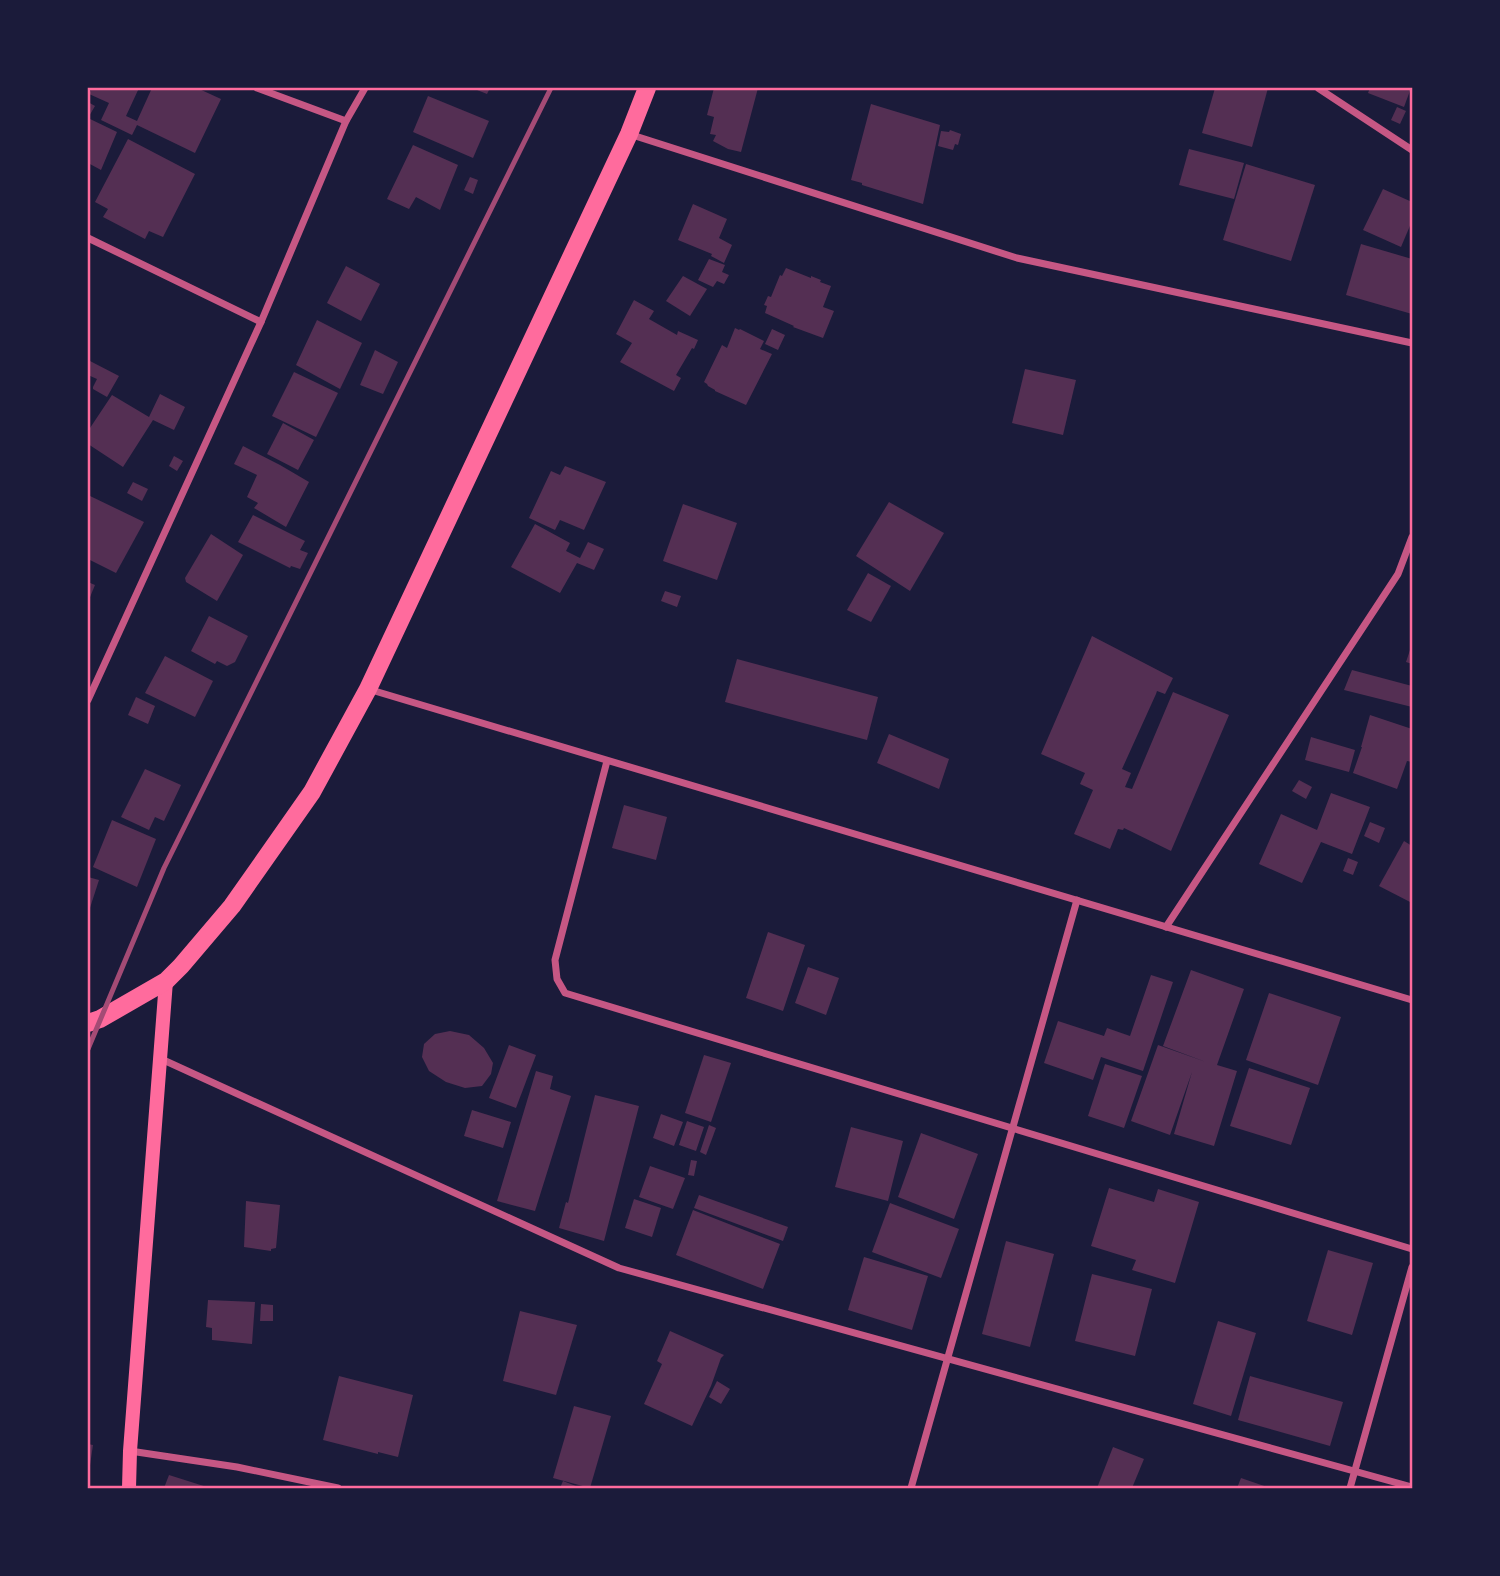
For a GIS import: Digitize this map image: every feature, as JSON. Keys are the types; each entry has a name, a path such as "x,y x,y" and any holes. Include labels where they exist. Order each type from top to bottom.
{"main road":[{"path":"88,1023 100,1019 166,981 181,967 232,906 312,792 368,689 629,134 647,88"},
{"path":"128,1489 166,981"}],"street":[{"path":"257,88 346,121"},
{"path":"88,700 261,322 346,121 365,88"},
{"path":"1318,88 1412,150"},
{"path":"629,134 1017,258 1412,343"},
{"path":"88,238 261,322"},
{"path":"1166,927 1398,574 1412,537"},
{"path":"368,689 1412,1000"},
{"path":"607,761 555,960 557,979 565,993 1412,1250"},
{"path":"911,1489 1077,900"},
{"path":"159,1058 620,1268 1412,1488"},
{"path":"1350,1489 1412,1267"},
{"path":"130,1451 237,1467 338,1489"}],"building":[{"path":"92,88 139,88 126,116 137,121 152,88 197,88 221,99 195,153 137,125 132,135 101,120 109,103 89,94"},
{"path":"472,88 490,88 487,94"},
{"path":"714,88 758,88 741,152 713,141 716,135 710,134 714,117 707,115"},
{"path":"1215,88 1268,88 1252,147 1202,133"},
{"path":"1370,88 1411,88 1404,107 1368,93"},
{"path":"428,96 489,121 473,158 413,132"},
{"path":"88,102 95,106 88,118"},
{"path":"871,104 940,125 923,204 851,180"},
{"path":"1397,107 1406,111 1400,124 1391,120"},
{"path":"88,118 117,132 101,170 88,163"},
{"path":"950,130 961,134 958,145 955,144 953,150 938,146 941,131"},
{"path":"128,139 195,174 163,237 149,231 145,239 103,217 108,209 95,202"},
{"path":"413,145 458,165 440,210 416,197 409,209 387,199"},
{"path":"1189,149 1244,163 1234,199 1179,185"},
{"path":"1246,164 1315,185 1291,261 1223,240"},
{"path":"470,177 478,180 473,194 464,190"},
{"path":"1383,189 1412,202 1412,221 1401,247 1363,230"},
{"path":"693,204 727,219 719,238 732,245 724,263 711,256 712,254 678,240"},
{"path":"1361,244 1412,259 1412,314 1346,295"},
{"path":"709,259 725,265 722,272 729,275 724,284 717,281 713,287 698,280"},
{"path":"346,266 380,284 361,321 327,303"},
{"path":"786,268 831,286 823,307 834,311 823,338 765,313 767,306 764,305 768,296 771,297 780,275 782,276"},
{"path":"683,276 707,289 690,316 666,301"},
{"path":"634,300 654,311 649,319 677,335 678,331 698,340 676,375 681,378 674,391 620,362 632,343 616,334"},
{"path":"317,320 362,343 340,389 296,365"},
{"path":"735,328 764,341 760,349 772,354 746,405 715,391 704,382 722,345 727,348"},
{"path":"772,329 785,335 778,350 765,344"},
{"path":"375,350 398,362 383,394 360,385"},
{"path":"90,361 119,376 107,397 93,389 97,379 88,375"},
{"path":"1025,369 1076,380 1063,435 1012,423"},
{"path":"294,372 338,393 316,437 272,416"},
{"path":"160,394 185,407 174,430 153,420 123,467 88,444 88,431 112,395 149,417"},
{"path":"283,423 314,440 298,470 267,454"},
{"path":"243,446 309,482 286,527 254,508 258,503 247,497 257,475 234,464"},
{"path":"174,456 183,461 177,471 169,466"},
{"path":"565,466 606,482 584,530 560,520 555,530 529,518 551,471 560,475"},
{"path":"133,482 148,489 142,501 127,493"},
{"path":"88,495 144,522 116,573 88,559"},
{"path":"889,502 944,533 910,591 856,556"},
{"path":"683,504 737,523 717,580 663,561"},
{"path":"253,515 305,541 300,550 308,553 300,569 290,568 238,542"},
{"path":"535,524 570,543 566,551 580,558 588,542 604,549 594,570 577,563 560,593 511,567"},
{"path":"211,534 243,555 217,601 186,582 185,578"},
{"path":"868,573 891,586 871,622 847,610"},
{"path":"88,582 95,585 88,602"},
{"path":"665,591 681,596 677,607 661,601"},
{"path":"209,616 248,636 235,662 227,666 217,661 215,664 191,651"},
{"path":"1092,636 1173,678 1165,694 1157,691 1122,769 1131,773 1125,787 1132,789 1173,692 1229,715 1171,851 1124,828 1118,829 1110,849 1074,834 1093,790 1080,784 1085,773 1041,754"},
{"path":"1412,644 1412,664 1406,662"},
{"path":"165,656 213,681 195,717 145,693"},
{"path":"737,659 878,697 867,740 725,702"},
{"path":"1352,670 1412,686 1412,707 1344,690"},
{"path":"136,697 155,706 148,724 128,715"},
{"path":"1370,715 1412,729 1412,762 1407,761 1397,789 1353,773"},
{"path":"889,734 949,759 939,789 877,763"},
{"path":"1311,737 1355,750 1349,772 1305,760"},
{"path":"145,769 181,785 164,821 155,817 149,830 121,817"},
{"path":"1299,780 1312,787 1306,799 1292,791"},
{"path":"1331,793 1370,807 1352,854 1321,842 1302,883 1259,864 1281,814 1317,830"},
{"path":"624,805 667,817 656,860 612,848"},
{"path":"112,820 156,839 137,887 93,867"},
{"path":"1370,822 1385,828 1379,843 1364,836"},
{"path":"1404,841 1412,846 1412,903 1379,886"},
{"path":"1348,858 1358,862 1353,875 1343,871"},
{"path":"88,877 99,880 88,914"},
{"path":"768,932 805,945 783,1011 746,998"},
{"path":"808,967 839,978 826,1015 795,1003"},
{"path":"1191,970 1244,989 1217,1065 1237,1071 1214,1146 1174,1134 1192,1072 1170,1135 1131,1121 1158,1045 1206,1062 1163,1046"},
{"path":"1151,975 1173,982 1143,1071 1101,1057 1093,1080 1044,1063 1058,1021 1104,1036 1107,1028 1130,1036"},
{"path":"1269,993 1341,1017 1318,1085 1246,1060"},
{"path":"450,1031 469,1035 484,1048 493,1063 491,1074 482,1086 465,1088 446,1082 429,1071 422,1057 424,1044 435,1034"},
{"path":"509,1045 536,1055 516,1108 489,1098"},
{"path":"704,1055 731,1063 711,1122 685,1113"},
{"path":"1105,1064 1142,1076 1124,1128 1088,1116"},
{"path":"1249,1068 1310,1088 1291,1145 1230,1126"},
{"path":"536,1071 553,1076 550,1089 571,1096 535,1211 497,1201"},
{"path":"595,1095 639,1106 604,1241 559,1228 566,1202 568,1203"},
{"path":"472,1110 511,1122 503,1148 464,1136"},
{"path":"661,1114 683,1122 674,1146 653,1138"},
{"path":"687,1121 704,1127 696,1151 679,1145"},
{"path":"709,1125 716,1128 706,1155 700,1152"},
{"path":"851,1127 903,1141 888,1201 835,1187"},
{"path":"921,1133 978,1154 954,1219 898,1197"},
{"path":"691,1160 697,1161 694,1176 688,1175"},
{"path":"650,1166 685,1178 673,1209 639,1197"},
{"path":"1109,1188 1154,1202 1158,1189 1199,1202 1175,1283 1132,1270 1136,1260 1091,1246"},
{"path":"699,1195 788,1227 783,1241 694,1208"},
{"path":"634,1199 661,1208 652,1237 625,1228"},
{"path":"246,1201 280,1205 276,1248 271,1251 244,1247"},
{"path":"890,1203 959,1229 941,1278 872,1252"},
{"path":"693,1210 780,1244 763,1289 676,1255"},
{"path":"1006,1241 1054,1254 1030,1347 982,1334"},
{"path":"1328,1250 1373,1263 1352,1335 1307,1321"},
{"path":"864,1257 928,1276 912,1330 848,1310"},
{"path":"1092,1274 1152,1289 1135,1356 1075,1341"},
{"path":"208,1300 255,1302 252,1344 212,1340 212,1328 206,1327"},
{"path":"261,1304 273,1305 273,1321 260,1321"},
{"path":"520,1311 577,1325 556,1395 503,1381"},
{"path":"1218,1321 1256,1333 1231,1416 1193,1404"},
{"path":"670,1331 724,1355 692,1426 644,1404 662,1364 657,1361"},
{"path":"339,1376 413,1395 398,1457 323,1440"},
{"path":"1250,1376 1343,1402 1330,1446 1238,1420"},
{"path":"717,1381 730,1389 721,1404 709,1397"},
{"path":"574,1406 611,1416 590,1488 553,1478"},
{"path":"88,1444 93,1445 89,1472 88,1472"},
{"path":"1113,1447 1144,1459 1132,1488 1097,1488"},
{"path":"169,1475 210,1488 164,1488"},
{"path":"1241,1478 1270,1488 1237,1488"},
{"path":"563,1481 581,1488 560,1488"}],"railway":[{"path":"88,1049 164,868 551,88"}]}
